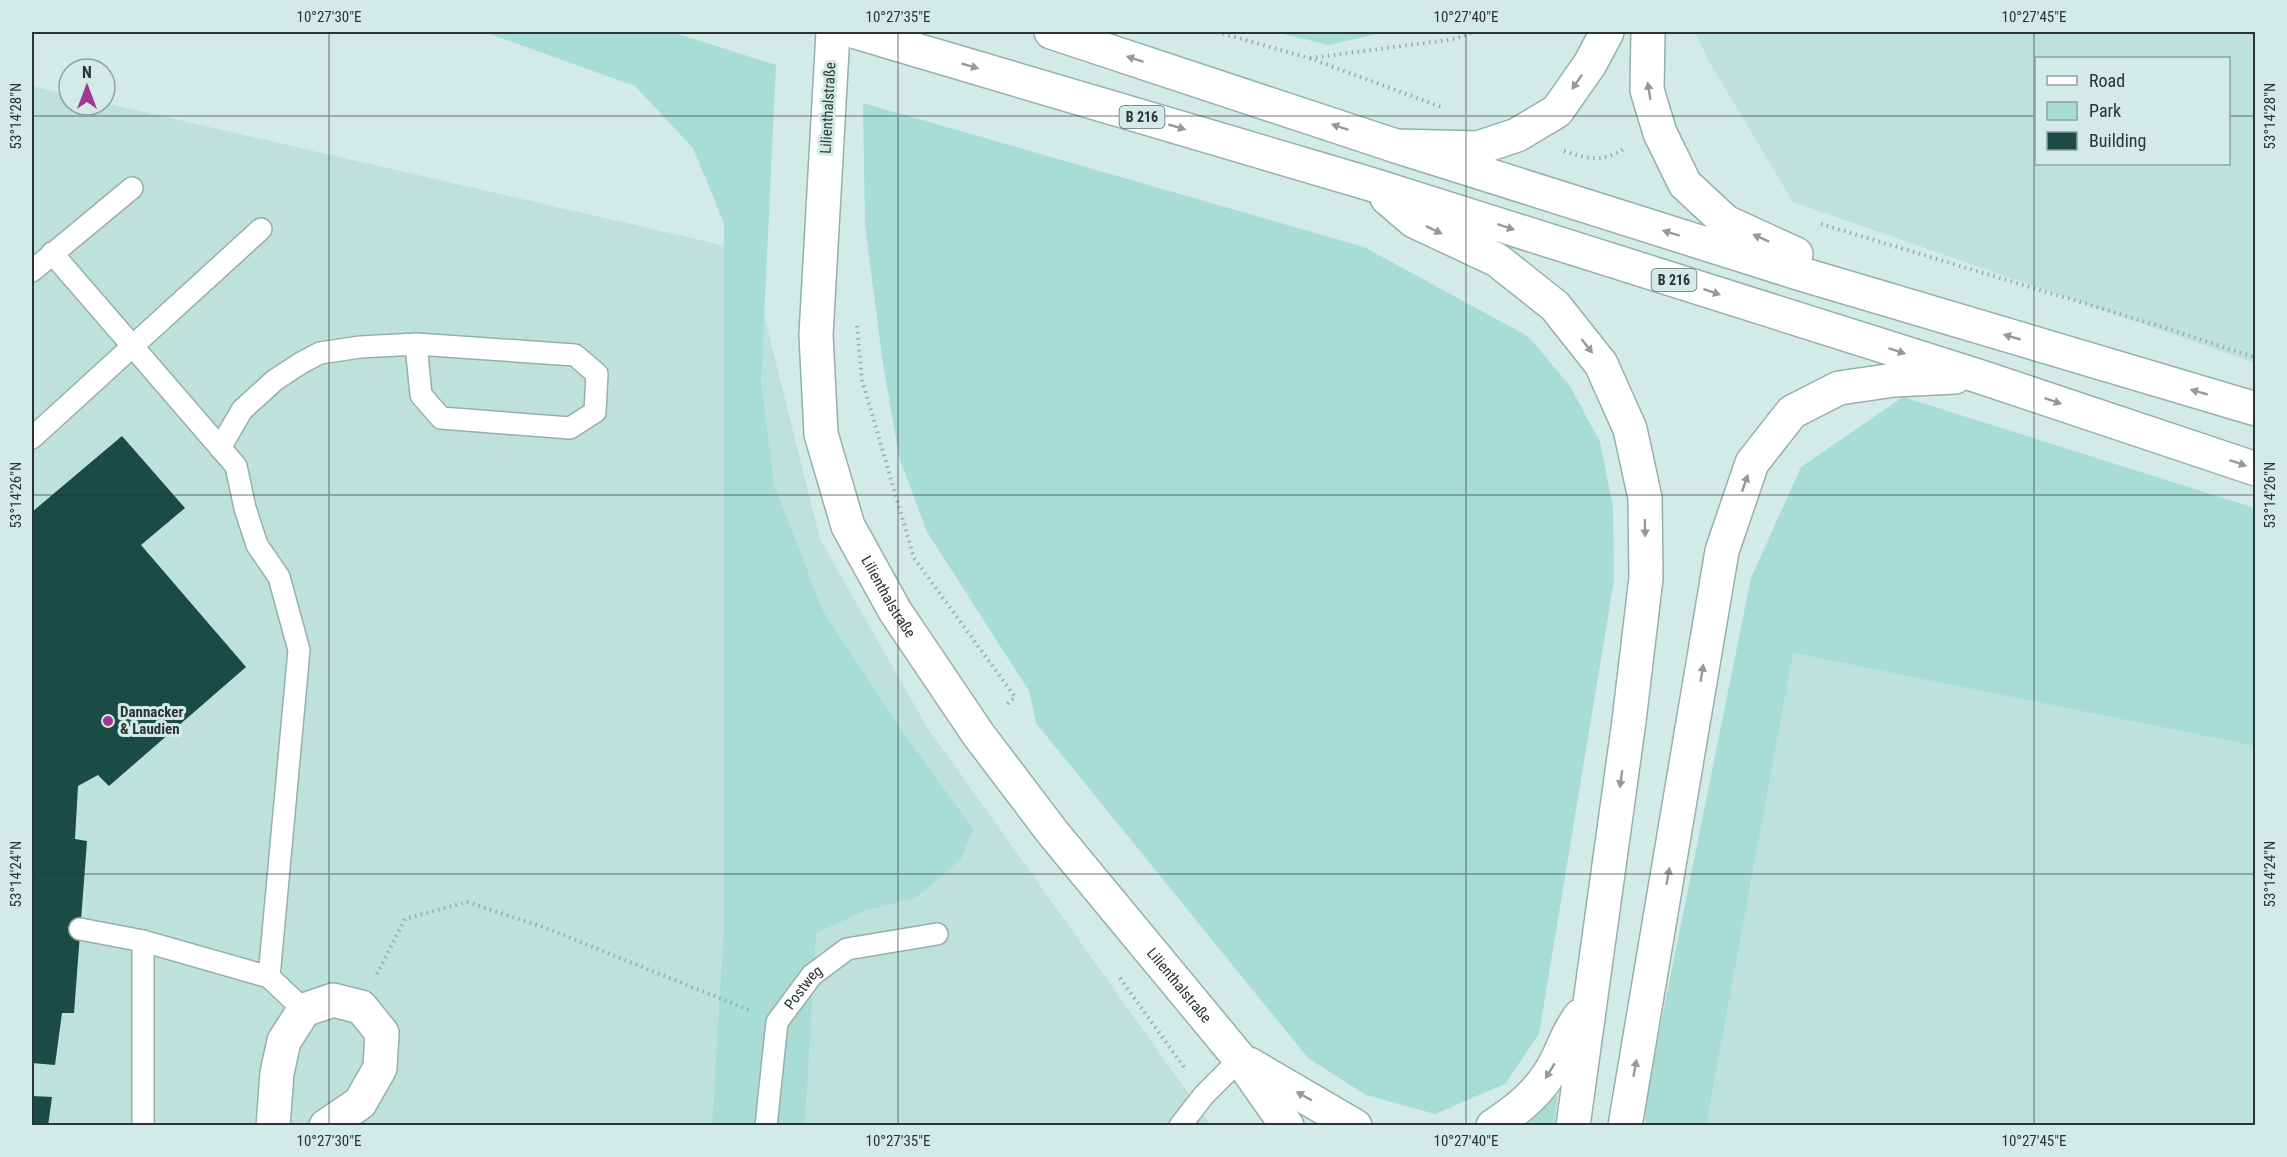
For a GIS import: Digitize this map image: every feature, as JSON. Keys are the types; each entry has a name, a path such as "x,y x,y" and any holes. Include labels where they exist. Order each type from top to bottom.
{"main road":[{"name":"Lilienthalstraße","path":"833,32 816,335 821,434 848,526 895,611 978,734 1053,833 1240,1059 1287,1125"},
{"name":"B 216","path":"856,32 1370,184 1978,376 2256,469"},
{"path":"1051,32 1396,146 1847,288 2256,409"},
{"path":"1396,146 1478,148 1517,135 1557,111 1590,64 1607,32"},
{"path":"1648,32 1647,90 1660,133 1685,184 1726,222 1818,264 1847,288"},
{"path":"1370,184 1414,221 1497,260 1555,306 1601,364 1630,429 1645,498 1646,578 1629,721 1573,1125"},
{"path":"1625,1125 1722,551 1752,463 1792,412 1839,388 1894,380 1978,376"},
{"path":"273,1125 284,1041 304,1010 333,1000 361,1006 382,1033 380,1068 360,1103 326,1125"},
{"path":"1493,1125 1507,1117 1537,1092 1555,1063 1570,1029 1589,1002"},
{"name":"Lilienthalstraße","path":"1240,1059 1355,1125"}],"lane":[{"path":"32,271 132,188"},
{"path":"32,438 261,229"},
{"path":"52,253 236,466 245,508 257,545 279,578 299,650 269,976"},
{"path":"220,448 242,410 275,380 320,353 360,347 416,344 575,355 597,374 596,412 570,428 441,418 421,395 416,344"},
{"path":"80,929 143,941 269,976 304,1010"},
{"name":"Postweg","path":"766,1125 777,1022 812,975 847,949 937,934"},
{"path":"142,1125 143,941"},
{"path":"1180,1125 1204,1095 1240,1059"}],"path":[{"path":"1217,32 1309,58 1451,111"},
{"path":"1309,58 1455,39 1474,32"},
{"path":"1517,135 1594,159 1612,157 1630,144 1660,133"},
{"path":"1814,223 2169,329 2256,358"},
{"path":"857,324 862,380 914,558 1014,697 978,734"},
{"path":"361,1006 405,919 466,902 546,928 777,1022"}],"shaded area":[{"path":"1695,32 2255,32 2255,363 1793,202 1707,58"},
{"path":"32,86 57,92 57,117 117,117 117,106 748,251 820,539 927,727 1211,1125 32,1125"},
{"path":"1793,653 2255,746 2255,1125 1698,1126"}],"green space":[{"path":"484,32 672,32 776,65 761,384 774,485 823,611 900,728 973,829 961,859 917,897 864,911 816,933 805,1125 712,1125 724,928 724,223 693,148 635,86"},
{"path":"1275,32 1385,32 1329,45"},
{"path":"863,103 1364,247 1529,337 1570,386 1600,442 1613,507 1614,580 1539,1034 1505,1084 1435,1114 1366,1095 1308,1058 1036,723 1029,691 927,532 899,457 882,357 865,225"},
{"path":"1903,397 2255,508 2255,746 1793,653 1706,1125 1646,1125 1644,1107 1751,578 1801,467"},
{"path":"1558,1094 1554,1125 1518,1125"}],"building":[{"name":"Dannacker & Laudien","path":"122,436 185,508 141,545 246,667 109,786 98,775 78,786 75,839 87,841 74,1013 62,1013 55,1065 32,1063 32,512"},
{"path":"32,1096 52,1097 48,1126 32,1126"}],"place":[{"name":"Dannacker & Laudien","path":"108,721"}]}
